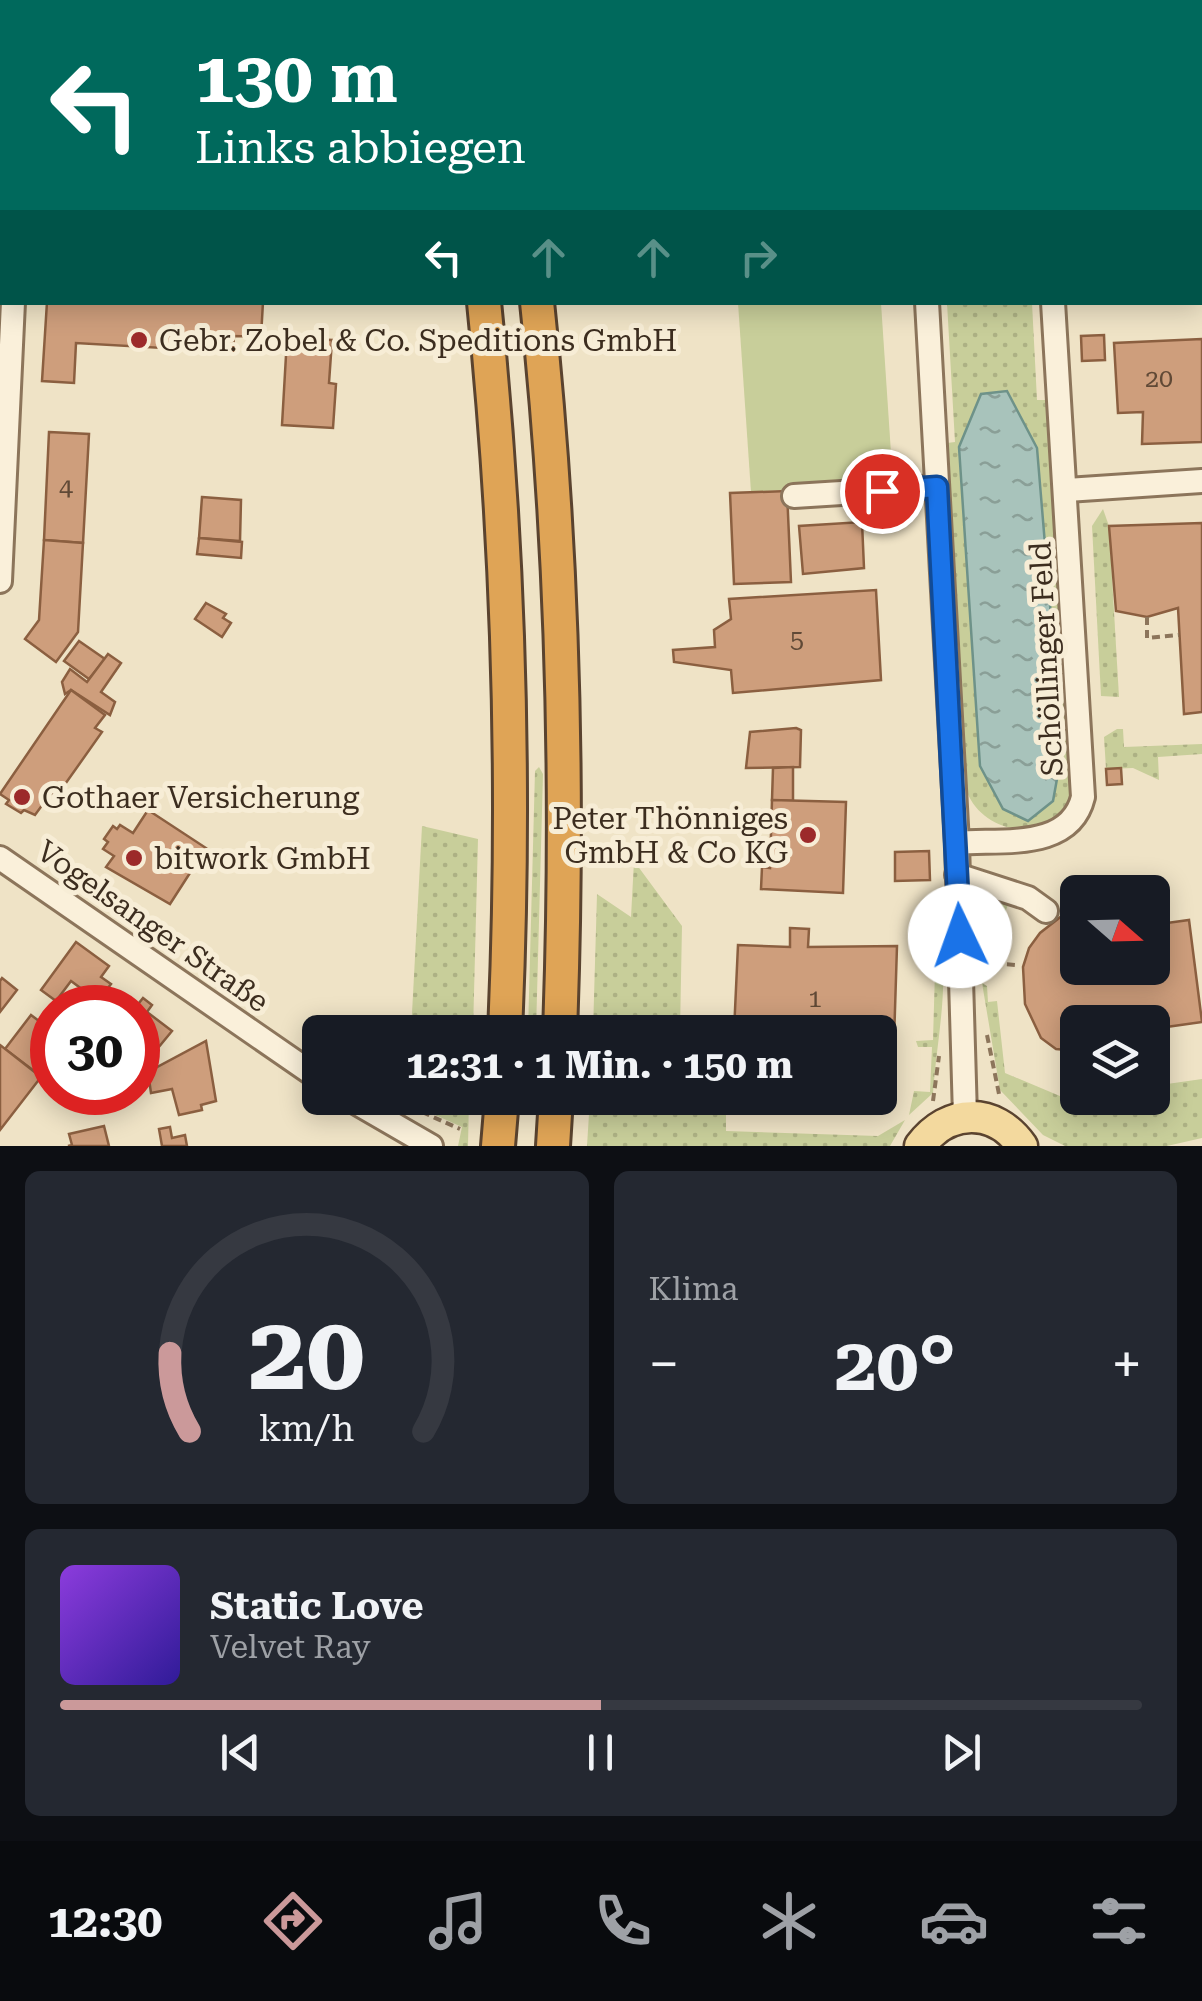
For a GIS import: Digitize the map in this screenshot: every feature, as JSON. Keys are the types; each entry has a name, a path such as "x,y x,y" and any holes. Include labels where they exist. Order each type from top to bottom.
{"highway":[{"path":"484,305 497,427 511,678 506,1015"},
{"path":"537,305 550,419 565,678 560,1015"},
{"path":"498,1146 501,1115"},
{"path":"553,1146 555,1115"}],"main road":[{"path":"920,1146 939,1126 965,1116 996,1122 1022,1146"}],"street":[{"path":"0,580 2,454 14,305"},
{"path":"927,305 957,843 965,1116"},
{"name":"Schöllinger Feld","path":"957,843 1052,836 1073,822 1083,797 1053,305"},
{"path":"1067,490 1202,481"},
{"path":"794,496 937,487"},
{"name":"Vogelsanger Straße","path":"0,858 302,1067"},
{"path":"957,875 1028,898 1046,911"},
{"path":"366,1115 389,1136 431,1146"}],"path":[{"path":"1146,617 1147,638 1179,635"},
{"path":"981,962 1016,964"},
{"path":"928,1106 937,1094 940,1041 947,1020 964,1013 983,1027 989,1039 994,1080 1004,1102"},
{"path":"429,1115 460,1129"}],"green space":[{"path":"738,305 881,305 893,483 751,492"},
{"path":"947,305 1032,305 1037,400 1047,400 1070,794 1052,822 1037,828 1005,826 989,819 967,792 947,443 955,442"},
{"path":"1103,509 1109,526 1119,697 1101,696 1092,526"},
{"path":"1123,729 1124,747 1202,744 1202,754 1158,757 1159,780 1133,768 1106,769 1104,737"},
{"path":"539,767 543,774 536,1015 528,1015 535,771"},
{"path":"422,826 478,839 473,1015 412,1015"},
{"path":"634,861 682,926 680,1015 593,1015 597,894 631,917"},
{"path":"993,893 1010,900 996,935 992,961 981,960 978,899"},
{"path":"943,963 933,1093 909,1115 914,1091 930,1092 932,1047 918,1047 916,1041 933,1040 935,971 922,965"},
{"path":"982,983 987,986 988,1002 997,1001 1005,1073 1060,1096 1060,1115 1170,1115 1170,1084 1202,1079 1202,1138 1167,1146 1065,1146 1043,1135 1000,1090"},
{"path":"435,1115 469,1115 468,1146 458,1146 462,1127"},
{"path":"589,1115 726,1115 726,1131 878,1136 905,1120 890,1146 587,1146"}],"water":[{"path":"1007,391 1037,448 1052,629 1057,779 1053,801 1028,821 1003,809 980,766 959,447 981,394"}],"building":[{"name":"Gebr. Zobel & Co. Speditions GmbH","path":"47,305 263,305 261,337 234,336 233,352 76,343 74,383 42,381"},
{"path":"1104,335 1105,360 1082,361 1081,336"},
{"path":"287,338 332,340 329,383 336,384 333,428 282,425"},
{"path":"1202,339 1202,442 1142,444 1143,412 1118,413 1114,343"},
{"path":"49,432 89,434 83,543 44,540"},
{"path":"787,491 791,582 734,584 730,493"},
{"path":"202,497 241,500 240,541 199,538"},
{"path":"862,522 864,568 803,574 799,526"},
{"path":"1202,523 1202,712 1184,714 1178,608 1147,617 1116,611 1109,526"},
{"path":"199,538 242,542 241,558 197,554"},
{"path":"44,540 83,543 78,632 56,662 25,639 39,620"},
{"path":"876,590 881,680 733,693 731,670 674,662 673,650 715,647 714,630 731,619 729,599"},
{"path":"206,603 226,614 223,618 231,623 222,637 195,619"},
{"path":"79,641 105,659 89,679 64,661"},
{"path":"108,654 121,663 101,692 115,702 110,715 71,690 65,694 62,682 70,669 87,682"},
{"path":"71,690 105,715 95,728 102,732 56,797 51,793 35,815 24,810 21,813 6,804 9,800 0,794"},
{"name":"Peter Thönniges GmbH & Co KG","path":"801,730 800,767 746,768 750,732"},
{"path":"793,767 793,801 772,800 773,768"},
{"path":"1121,768 1122,784 1107,785 1106,769"},
{"name":"Peter Thönniges GmbH & Co KG","path":"772,800 846,802 843,893 761,889 762,867 770,868"},
{"path":"148,810 206,848 170,904 106,867 114,856 103,849 108,842 104,839 113,826 117,829 120,825 133,833"},
{"path":"929,851 930,880 895,881 895,852"},
{"path":"1060,917 1060,985 1170,985 1170,923 1189,920 1202,1022 1170,1026 1170,1005 1060,1005 1060,1049 1056,1049 1041,1038 1025,1004 1023,967 1029,948"},
{"path":"790,928 809,929 808,947 897,946 895,1015 735,1015 738,945 790,947"},
{"path":"76,942 109,966 101,977 110,985 76,985 71,981 68,985 45,985"},
{"path":"2,978 17,990 0,1012 0,981"},
{"path":"30,1016 30,1068 5,1049"},
{"path":"160,1022 172,1031 160,1046"},
{"path":"206,1041 216,1101 201,1105 202,1110 179,1115 172,1089 160,1091 160,1066"},
{"path":"0,1045 30,1068 30,1091 0,1130"},
{"path":"104,1126 109,1146 68,1146 72,1145 69,1134"},
{"path":"170,1127 172,1138 185,1135 187,1146 162,1146 159,1129"}],"place":[{"name":"Gebr. Zobel & Co. Speditions GmbH","path":"139,340"},
{"name":"Gothaer Versicherung","path":"22,797"},
{"name":"Peter Thönniges GmbH & Co KG","path":"808,835"},
{"name":"bitwork GmbH","path":"134,858"}],"route":[{"path":"882,491 937,487 960,936"}]}
